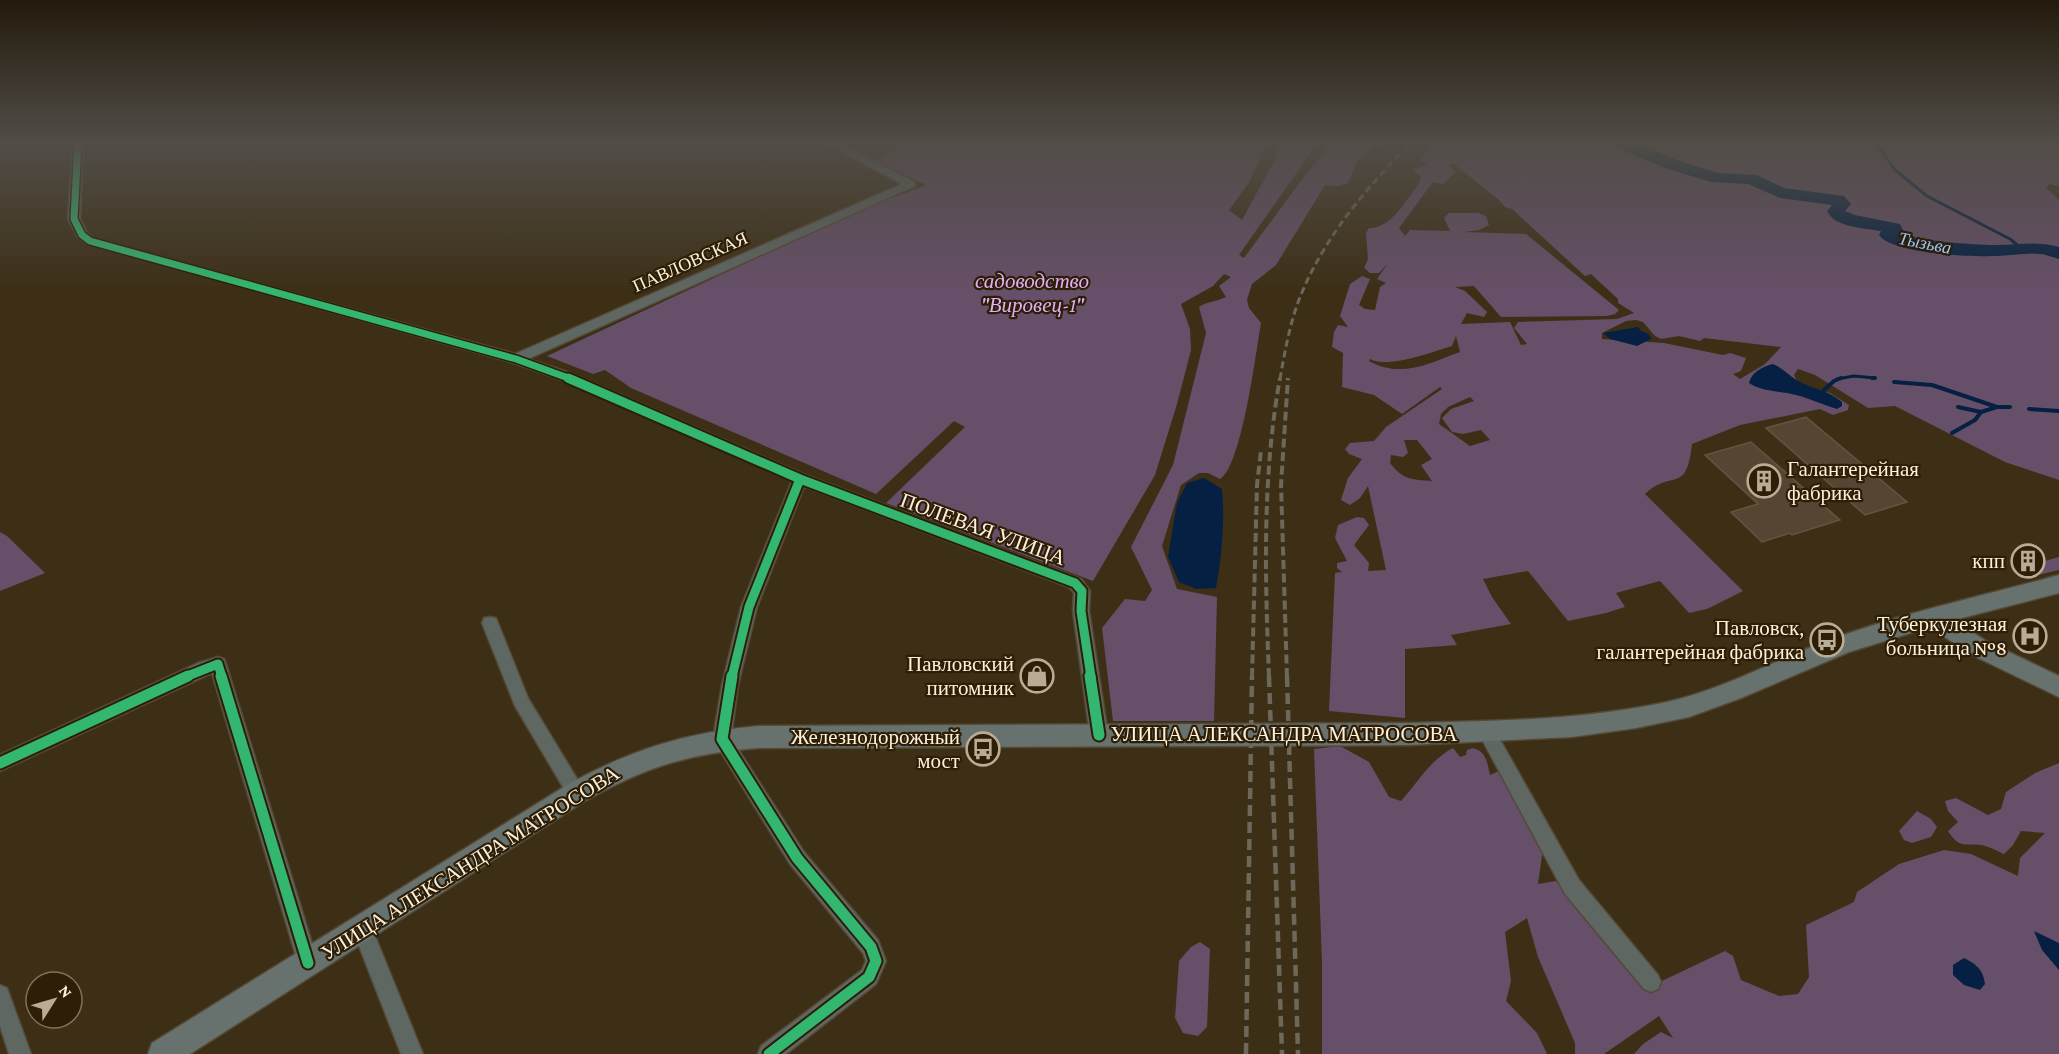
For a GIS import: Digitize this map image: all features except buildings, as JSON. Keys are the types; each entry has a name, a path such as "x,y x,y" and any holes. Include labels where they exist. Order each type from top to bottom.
{"main road":[{"name":"УЛИЦА АЛЕКСАНДРА МАТРОСОВА","path":"163,1054 576,793 631,764 688,745 722,739 759,737 1486,732 1622,720 1670,712 1709,699 1812,655 1860,638 2059,584"},
{"path":"1934,617 1950,631 2059,687"}],"street":[{"name":"ПОЛЕВАЯ УЛИЦА","path":"75,192 74,219 82,235 90,241 516,359 586,385 800,479 1075,583 1082,591 1081,611 1099,735"},
{"name":"ПАВЛОВСКАЯ","path":"516,359 893,192"},
{"path":"769,1054 868,977 876,961 871,947 797,858 722,739 730,685 749,606 800,479"},
{"path":"490,623 521,701 576,793"},
{"path":"0,763 204,668 218,664 308,963"},
{"path":"1486,732 1572,887 1651,982"},
{"path":"362,928 411,1054"},
{"path":"0,995 20,1054"}],"green space":[{"name":"садоводство \"Вировец-1\"","path":"907,192 1242,192 1229,210 1242,220 1257,192 1283,192 1239,255 1244,258 1293,192 1321,192 1276,265 1252,284 1247,300 1249,308 1261,323 1247,407 1228,470 1220,479 1208,473 1199,473 1181,485 1162,546 1177,589 1217,597 1214,721 1113,721 1102,628 1125,599 1145,601 1152,590 1131,547 1173,465 1206,333 1199,307 1226,297 1219,286 1231,277 1224,274 1213,286 1181,304 1190,329 1191,350 1155,475 1093,581 886,503 965,427 954,421 876,494 631,388 605,370 593,374 547,356 855,212"},
{"path":"1413,192 1425,192 1399,228 1405,236 1410,230 1450,231 1444,218 1449,213 1478,213 1486,216 1489,225 1479,230 1464,232 1526,234 1619,310 1607,316 1501,317 1474,286 1455,287 1465,291 1487,312 1484,317 1467,313 1461,324 1510,322 1521,345 1527,344 1514,328 1518,322 1617,319 1634,313 1618,303 1618,299 1591,274 1585,276 1512,209 1505,207 1489,192 2051,192 2059,200 2059,480 2005,462 1895,406 1868,408 1815,375 1798,369 1794,375 1799,385 1830,393 1849,405 1848,410 1833,415 1820,409 1740,425 1692,444 1686,470 1682,476 1663,483 1645,494 1743,591 1707,609 1689,613 1660,581 1616,593 1625,607 1568,621 1528,571 1483,579 1492,597 1511,624 1451,635 1457,645 1405,649 1405,718 1329,711 1335,573 1342,572 1337,568 1337,563 1347,561 1335,538 1338,525 1357,517 1364,518 1369,525 1354,545 1369,563 1368,571 1386,570 1368,486 1360,498 1350,505 1341,500 1348,478 1362,459 1349,454 1345,449 1350,443 1374,441 1386,427 1442,389 1440,387 1402,414 1374,395 1342,387 1343,353 1332,347 1334,332 1338,325 1348,327 1340,316 1350,284 1362,276 1370,279 1359,305 1365,309 1375,310 1380,287 1386,283 1377,279 1388,263 1379,273 1370,273 1364,268 1368,259 1366,233 1369,228 1385,224","holes":["1626,321 1643,322 1655,336 1661,339 1679,336 1700,341 1704,338 1781,347 1765,364 1740,379 1733,374 1741,371 1746,358 1730,353 1723,355 1664,343 1602,339 1602,333","1456,336 1460,352 1426,364 1392,369 1369,361 1370,359 1378,362 1399,361 1422,355 1452,346","1470,397 1474,401 1451,409 1442,418 1452,432 1463,434 1481,430 1490,440 1470,446 1439,424 1441,414 1448,407","1404,440 1417,440 1432,459 1421,465 1432,481 1413,479 1403,475 1390,463 1391,455 1403,457 1408,453"]},
{"path":"0,532 7,536 45,573 0,591"},
{"path":"2059,557 2059,570 2038,575 2027,566"},
{"path":"1340,746 1369,762 1389,797 1401,801 1431,765 1445,753 1453,748 1460,757 1466,755 1467,750 1473,748 1478,750 1486,758 1490,775 1501,770 1543,848 1538,884 1556,881 1645,989 1725,951 1733,956 1741,980 1779,996 1798,994 1809,977 1806,925 1854,902 1857,892 1899,864 1944,850 1971,854 2018,876 2020,858 2045,833 2021,831 2013,845 2004,854 1984,846 1962,844 1948,831 1958,822 1948,811 1945,801 1956,798 1988,815 2001,809 2006,792 2035,773 2059,763 2059,1054 1634,1054 1643,1044 1661,1032 1673,1038 1659,1016 1604,1054 1575,1054 1575,1043 1538,957 1527,918 1505,932 1511,981 1506,1001 1537,1033 1547,1054 1322,1054 1322,962 1314,749"},
{"path":"1917,811 1931,819 1937,827 1931,837 1912,843 1904,840 1899,831"},
{"path":"1200,942 1210,949 1207,1027 1198,1036 1183,1033 1175,1018 1179,961 1191,947"}],"water":[{"path":"1638,327 1649,334 1651,339 1637,346 1610,339 1603,333"},
{"path":"1773,364 1798,381 1837,398 1842,402 1842,406 1837,409 1801,396 1766,390 1749,383 1758,371"},
{"path":"1204,478 1222,489 1222,538 1216,588 1196,589 1179,582 1168,557 1177,503 1187,483"},
{"path":"2034,931 2059,943 2059,970 2042,950"},
{"path":"1964,958 1983,974 1985,984 1980,990 1964,985 1953,975 1953,965"}],"waterway":[{"name":"Тызьва","path":"1778,192 1838,200 1842,204 1836,211 1837,214 1850,220 1894,228 1895,232 1888,235 1897,240 1934,247 1992,251 2041,248 2059,253"},
{"path":"1922,192 2010,239 2021,248"},
{"path":"1840,378 1854,376 1875,378 1872,378"},
{"path":"1824,390 1840,378"},
{"path":"1894,382 1932,385 1997,407"},
{"path":"1958,407 1981,412"},
{"path":"1981,412 1997,407"},
{"path":"1997,407 2010,407"},
{"path":"2029,409 2059,411"},
{"path":"1952,433 1975,420 1981,412"}],"railway":[{"path":"1280,379 1286,345 1303,290 1336,230 1366,192"},
{"path":"1269,677 1266,527 1270,452 1280,378"},
{"path":"1287,677 1281,485 1288,378"},
{"path":"1252,677 1257,485 1261,451"},
{"path":"1246,1054 1252,676"},
{"path":"1269,676 1282,1054"},
{"path":"1287,676 1298,1054"}],"cycle path":[{"path":"75,192 74,219 82,235 90,241 516,359 562,375 800,479 1075,583 1082,591 1081,611 1099,735"},
{"path":"769,1054 869,977 876,961 871,947 797,858 722,739 730,685 749,607 800,479"},
{"path":"0,763 204,668 218,664 308,963"}],"place":[{"name":"Галантерейная фабрика","path":"1764,481"},
{"name":"кпп","path":"2028,561"},
{"name":"Туберкулезная больница №8","path":"2030,636"},
{"name":"Павловск, галантерейная фабрика","path":"1827,640"},
{"name":"Павловский питомник","path":"1037,676"},
{"name":"Железнодорожный мост","path":"983,749"}]}
